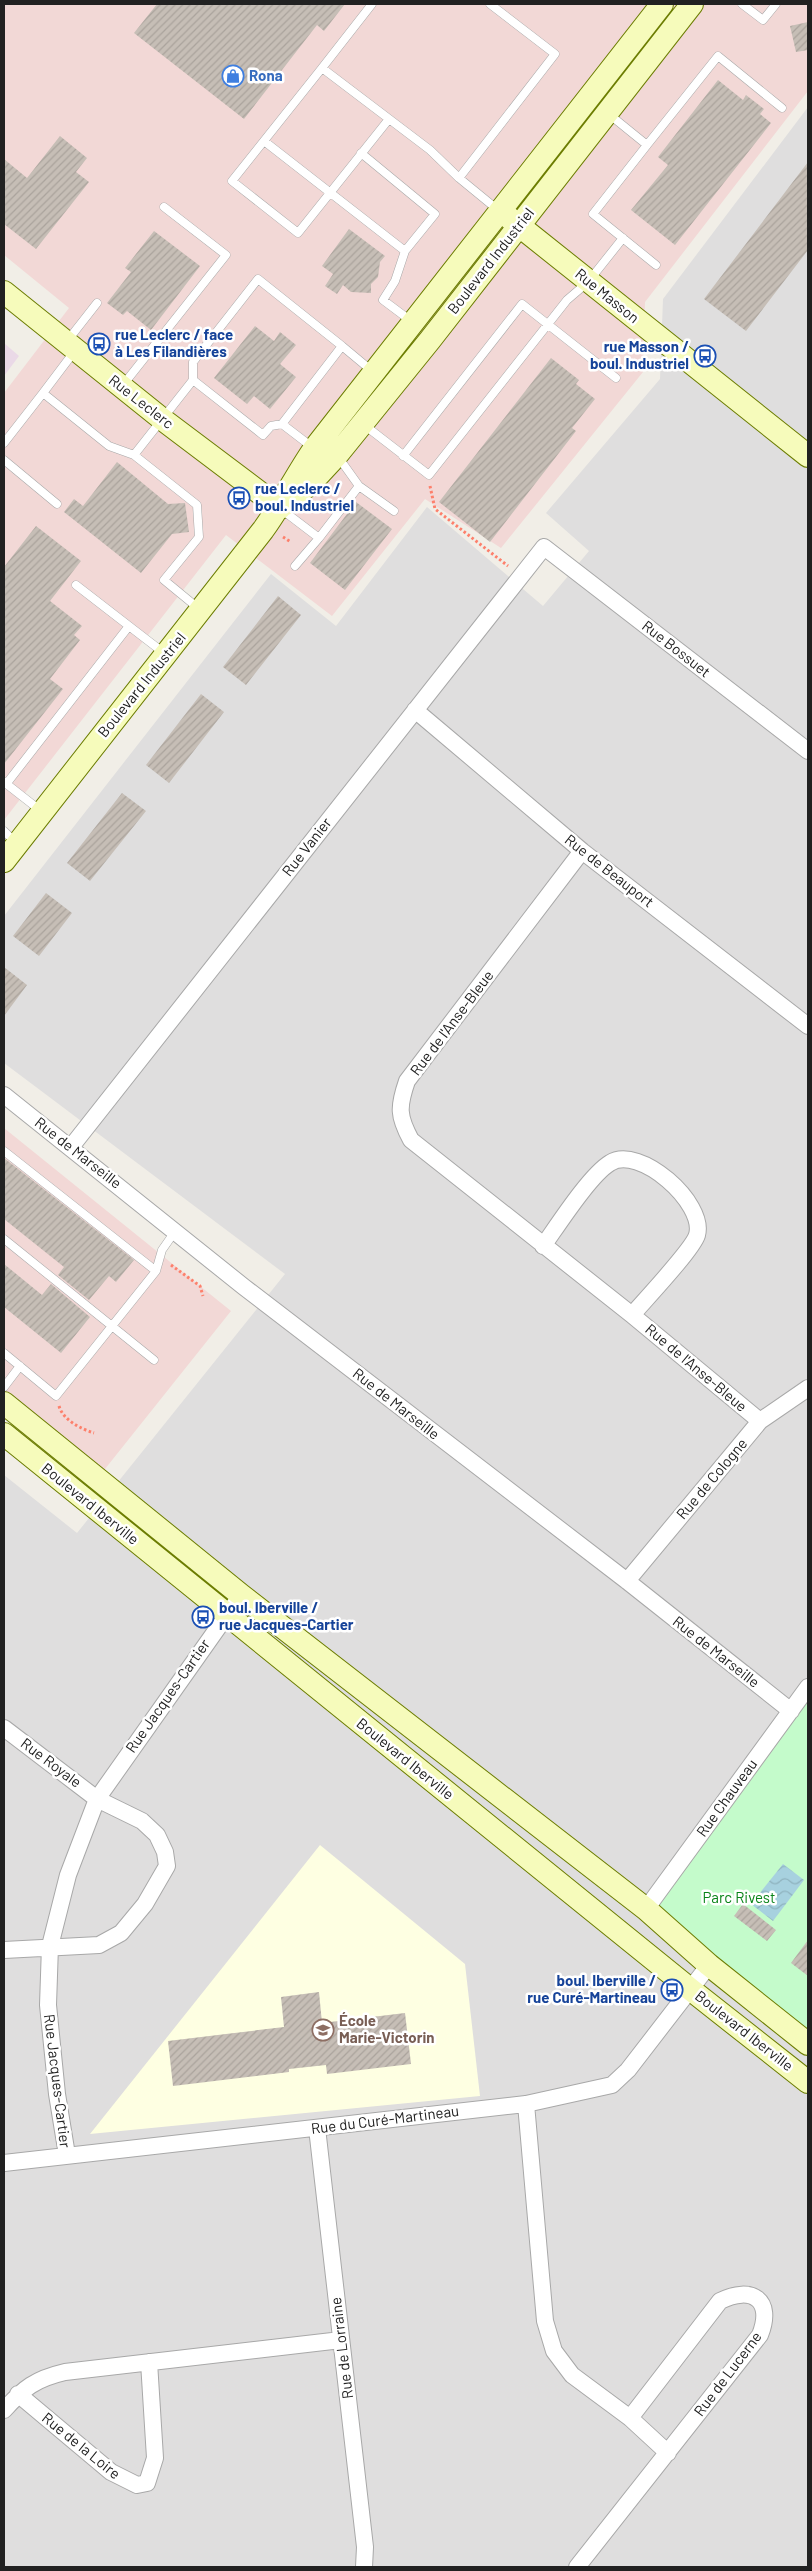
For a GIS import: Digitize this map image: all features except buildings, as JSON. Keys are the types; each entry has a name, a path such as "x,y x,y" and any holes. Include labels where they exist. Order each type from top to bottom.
{"street":[{"name":"Boulevard Industriel","path":"8,845 41,811 201,610 280,508 298,473 314,448 662,4"},
{"name":"Boulevard Industriel","path":"280,508 312,483 337,455 692,4"},
{"name":"Rue Masson","path":"500,211 808,456"},
{"name":"Rue Leclerc","path":"4,292 70,347 280,508"},
{"name":"Rue Vanier","path":"71,1147 544,547"},
{"name":"Rue Bossuet","path":"544,547 808,752"},
{"name":"Rue de Beauport","path":"415,710 582,851 808,1026"},
{"name":"Rue de l'Anse-Bleue","path":"582,851 407,1081 399,1103 402,1124 411,1140 632,1315 760,1421"},
{"name":"Rue de Marseille","path":"4,1096 176,1230 244,1287 791,1711"},
{"name":"Rue de l'Anse-Bleue","path":"543,1246 594,1178 611,1162 620,1160 647,1165 684,1194 697,1217 697,1236 632,1315"},
{"name":"Rue de Cologne","path":"627,1582 760,1421 808,1388"},
{"name":"Boulevard Iberville","path":"4,1403 241,1595 646,1909 709,1965 808,2044"},
{"name":"Boulevard Iberville","path":"4,1434 690,1989 808,2082"},
{"name":"Rue Jacques-Cartier","path":"66,2155 57,2094 48,2005 50,1946 68,1875 97,1798 241,1595"},
{"name":"Rue Chauveau","path":"646,1909 808,1687"},
{"name":"Rue Royale","path":"4,1728 97,1798"},
{"path":"4,1950 50,1946 98,1945 121,1932 145,1904 167,1866 165,1852 157,1835 142,1821 97,1798"},
{"name":"Rue du Curé-Martineau","path":"4,2163 526,2104 612,2085 628,2070 709,1965"},
{"path":"526,2104 545,2321 554,2351 572,2375 630,2418 668,2453"},
{"name":"Rue de Lorraine","path":"317,2128 365,2547 364,2567"},
{"name":"Rue de Lucerne","path":"577,2567 760,2335 765,2323 765,2308 756,2297 744,2294 731,2295 720,2301 630,2418"},
{"path":"4,2410 18,2394 41,2378 65,2372 341,2340"},
{"name":"Rue de la Loire","path":"18,2394 111,2472 137,2485 147,2483 155,2458 149,2362"}],"lane":[{"path":"372,4 232,181 298,233 389,119"},
{"path":"458,178 555,54 490,4"},
{"path":"742,4 763,20 776,4"},
{"path":"656,265 593,214 647,144 718,56 782,108"},
{"path":"322,68 430,150 458,178 500,211"},
{"path":"606,112 647,144"},
{"path":"264,142 405,251"},
{"path":"361,154 435,214 405,251 396,281 383,300 413,322"},
{"path":"122,387 226,255 164,207"},
{"path":"362,424 428,475 567,300 588,282 623,238"},
{"path":"134,455 193,380 193,362 258,280 374,373"},
{"path":"4,443 43,393 97,303"},
{"path":"403,456 522,304 616,378"},
{"path":"193,380 263,436 271,426 282,424 342,346"},
{"path":"43,393 109,446 134,455 197,505 199,537 164,580 201,610"},
{"path":"282,424 314,448"},
{"path":"337,455 359,486 394,511"},
{"path":"4,460 57,504"},
{"path":"295,566 359,486"},
{"path":"280,508 319,538"},
{"path":"76,585 166,654"},
{"path":"41,811 5,782 129,626"},
{"path":"4,1151 156,1270"},
{"path":"4,1353 56,1396 156,1270 162,1250 176,1230"},
{"path":"4,1239 154,1360"},
{"path":"4,1387 20,1366"}],"path":[{"path":"428,475 435,509 521,576"},
{"path":"159,1260 176,1267 200,1286 203,1296"},
{"path":"56,1396 61,1412 81,1429 94,1433"}],"shaded area":[{"path":"4,4 808,4 808,91 645,302 643,372 501,548 425,499 332,616 226,535 4,820 4,393 69,308 4,255"},
{"path":"808,107 808,2567 4,2567 4,1475 77,1533 285,1274 4,1063 4,916 271,574 336,626 427,507 543,606 589,551 546,513 660,379 663,299"},
{"path":"4,343 19,356 4,376"},
{"path":"4,1128 231,1311 97,1479 4,1393"},
{"name":"École Marie-Victorin","path":"320,1845 465,1964 480,2096 90,2134"}],"green space":[{"name":"Parc Rivest","path":"808,1687 808,2044 646,1909"}],"water":[{"path":"783,1864 804,1880 773,1921 751,1904"}],"place":[{"name":"Rona","path":"233,76"},
{"name":"rue Leclerc / face à Les Filandières","path":"99,344"},
{"name":"rue Masson / boul. Industriel","path":"705,356"},
{"name":"rue Leclerc / boul. Industriel","path":"239,498"},
{"name":"boul. Iberville / rue Jacques-Cartier","path":"203,1617"},
{"name":"boul. Iberville / rue Curé-Martineau","path":"672,1990"},
{"name":"École Marie-Victorin","path":"323,2030"}]}
